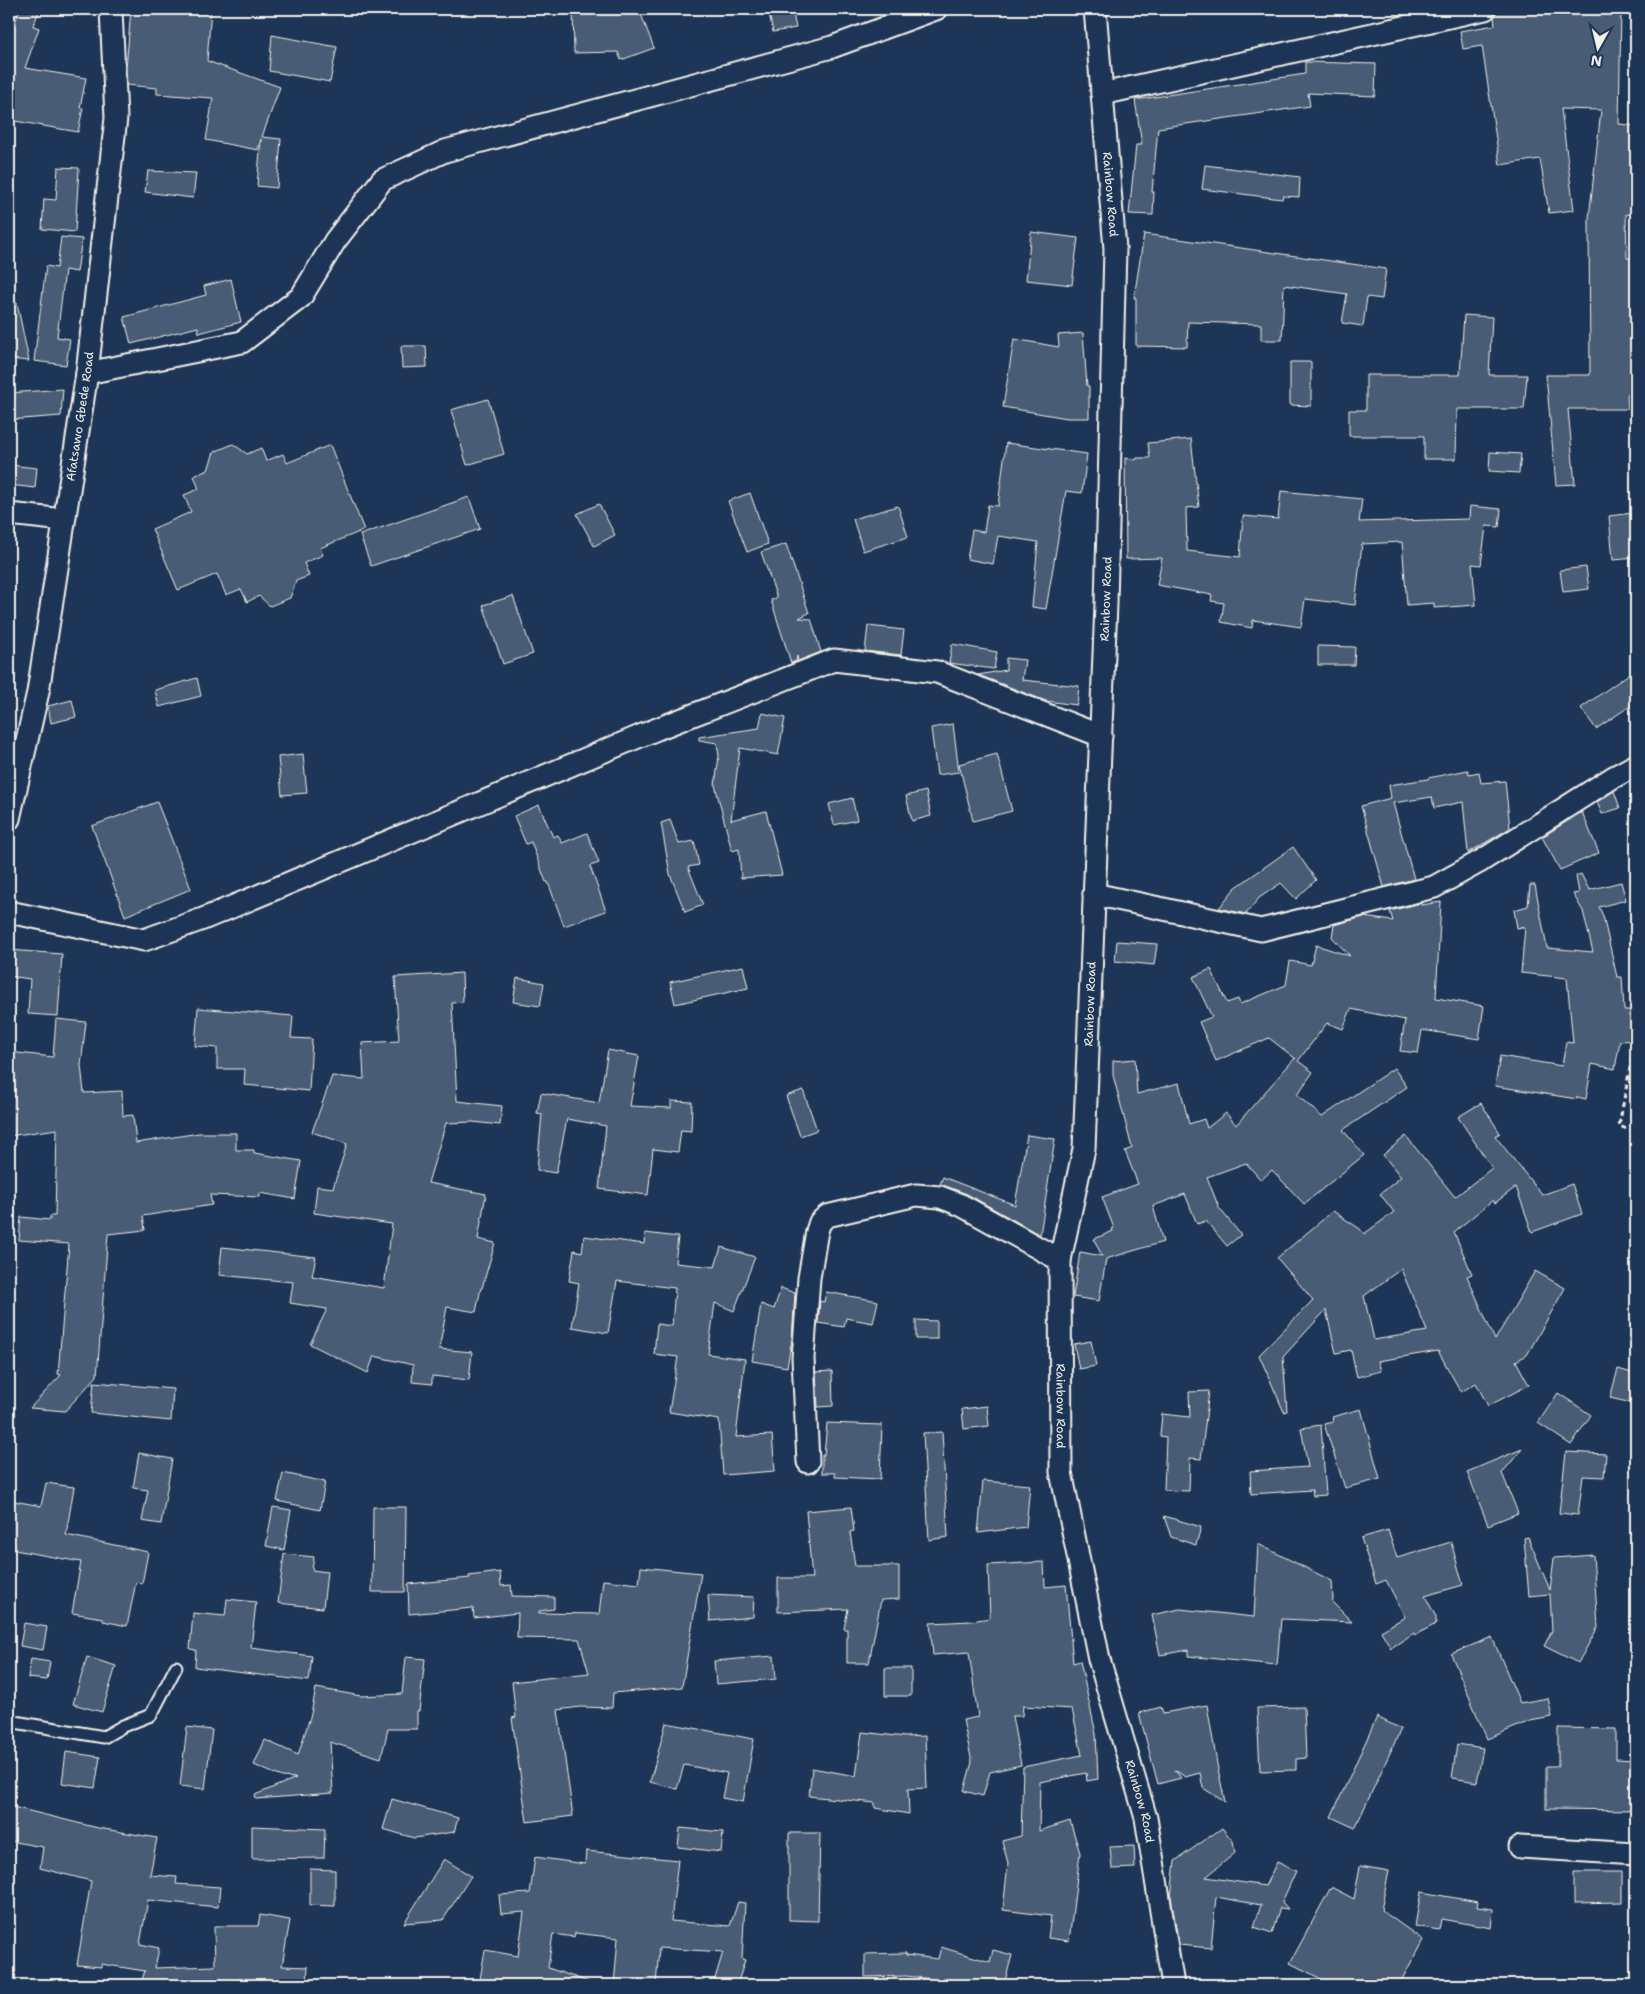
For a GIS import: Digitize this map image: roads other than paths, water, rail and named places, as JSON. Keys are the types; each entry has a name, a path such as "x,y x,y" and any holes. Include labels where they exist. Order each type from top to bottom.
{"street":[{"name":"Afatsawo Gbede Road","path":"9,820 38,692 87,373 116,118 111,9"},
{"path":"87,373 242,342 301,297 335,241 382,180 446,151 832,47 936,9"},
{"name":"Rainbow Road","path":"1095,9 1115,250 1106,604 1084,1149 1060,1260 1062,1472 1099,1659 1146,1818 1173,1985"},
{"path":"1102,94 1485,9"},
{"path":"9,514 64,520"},
{"path":"9,912 144,940 212,916 657,729 834,660 937,672 1101,736"},
{"path":"1094,894 1261,930 1434,887 1481,861 1612,778 1636,765"},
{"path":"808,1462 803,1358 809,1278 817,1231 820,1222 827,1216 916,1195 940,1197 960,1205 1060,1260"},
{"path":"1520,1848 1636,1854"}],"lane":[{"path":"9,1721 104,1737 123,1726 152,1715 176,1667"}]}
